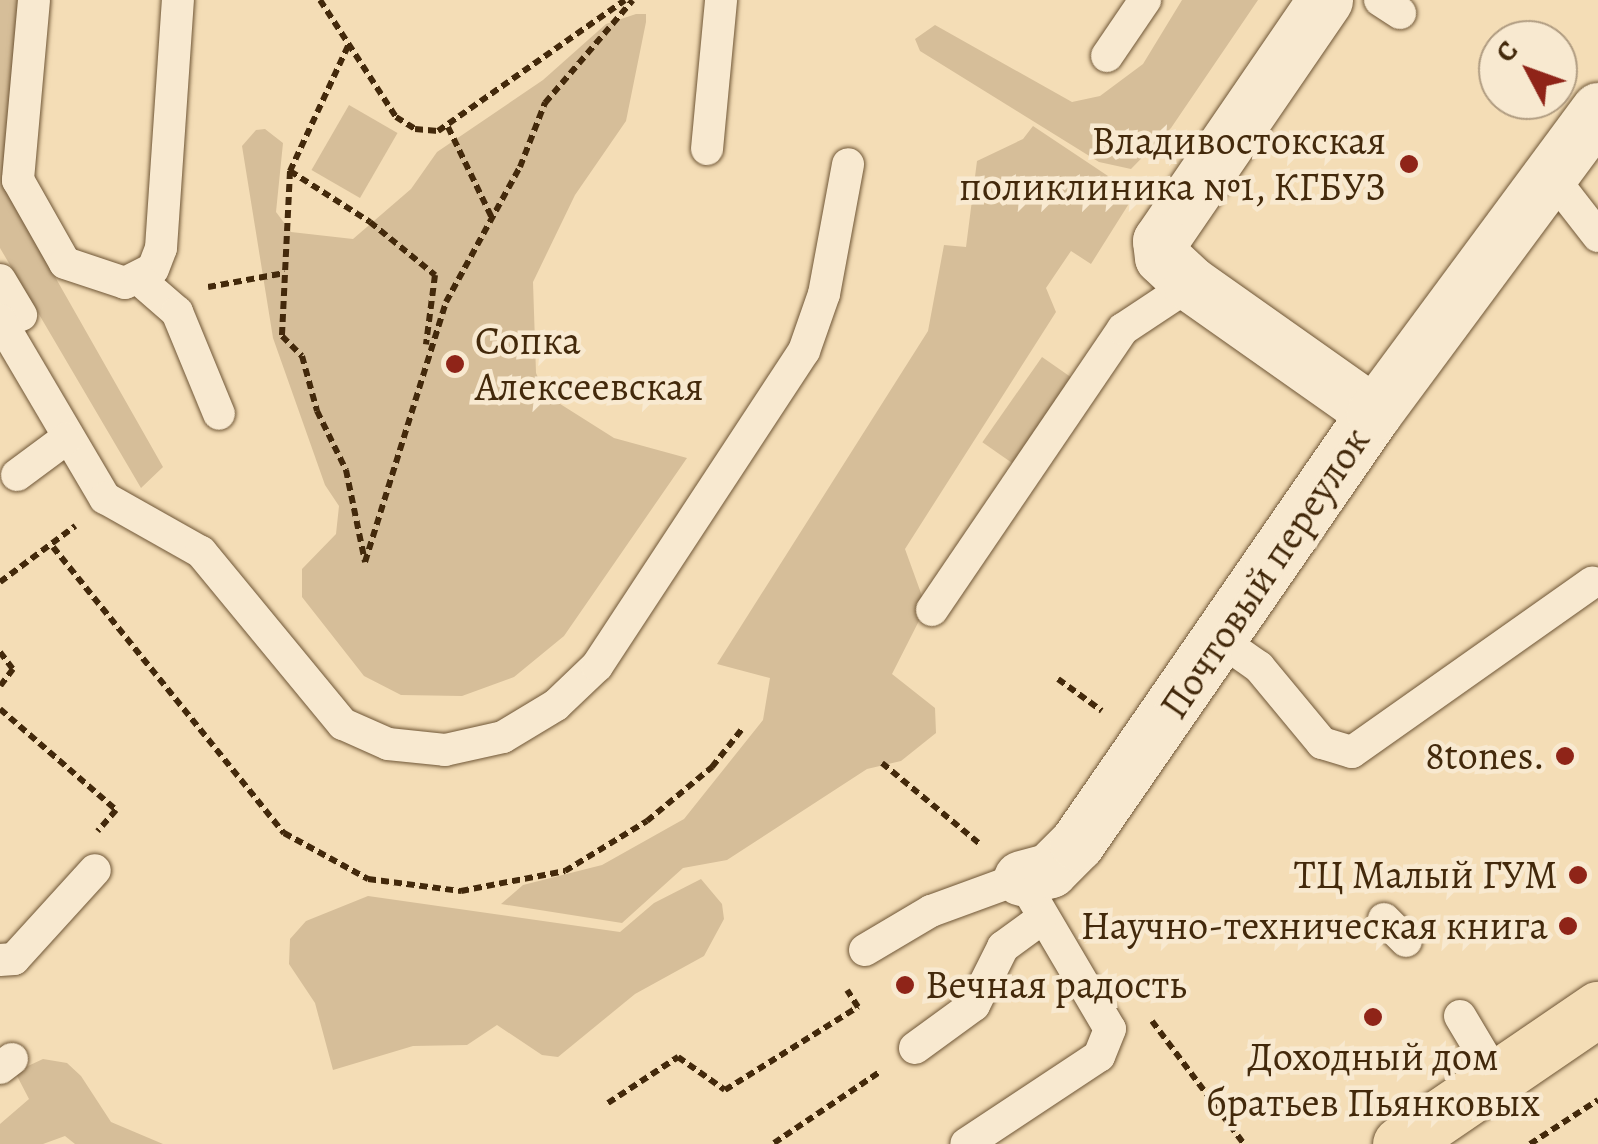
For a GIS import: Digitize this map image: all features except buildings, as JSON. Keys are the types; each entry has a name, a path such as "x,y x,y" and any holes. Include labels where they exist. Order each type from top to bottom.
{"main road":[{"path":"1400,1144 1598,1009"}],"street":[{"path":"1324,0 1160,241 1162,257 1191,284 1374,412"},
{"name":"Почтовый переулок","path":"1030,899 1050,870 1077,843 1374,412 1598,110"}],"lane":[{"path":"34,0 18,180 64,263 124,283 140,280 161,248 178,0"},
{"path":"706,149 720,0"},
{"path":"1107,56 1145,0"},
{"path":"0,280 10,318 67,438 105,498 201,552 343,724 388,744 445,750 503,737 556,704 597,666 804,351 824,294 848,164"},
{"path":"1549,173 1598,236"},
{"path":"140,280 177,312 219,414"},
{"path":"932,610 1123,329 1191,284"},
{"path":"18,475 67,438"},
{"path":"1219,639 1259,667 1322,743 1352,752 1592,583"},
{"path":"0,960 14,959 93,854"},
{"path":"915,1048 974,1004 1030,899 1110,1029 1108,1039 1099,1056 966,1144"},
{"name":"Почтовый переулок","path":"865,950 930,911 1030,899"},
{"path":"1460,1016 1496,1078"}],"path":[{"path":"320,0 396,117 416,129 448,127 624,0"},
{"path":"348,46 290,171 282,336 302,356 317,411 346,470 364,562 425,355 446,302 492,220 545,104 633,0"},
{"path":"448,127 492,220"},
{"path":"290,171 370,222 435,275 425,355"},
{"path":"0,582 53,547 105,498"},
{"path":"53,547 284,833 368,879 460,891 565,871 647,821 712,767 742,729"},
{"path":"0,652 13,670 0,686"},
{"path":"0,708 116,810 93,854"},
{"path":"882,763 1030,899"},
{"path":"608,1103 678,1057 726,1090 858,1006 842,968 865,950"},
{"path":"1148,1017 1244,1144"},
{"path":"774,1143 915,1048"},
{"path":"1530,1144 1598,1100"}],"shaded area":[{"path":"0,0 21,0 29,231 163,467 141,488 0,248"},
{"path":"1182,0 1258,0 1171,128 1131,169 1099,162 920,51 915,39 935,25 1072,102 1100,96 1143,64"},
{"path":"646,14 646,22 626,121 575,195 533,282 536,373 546,395 614,438 687,458 564,636 514,677 462,696 401,695 364,676 302,597 302,569 336,534 339,506 325,485 273,338 242,146 256,130 265,129 283,143 276,212 291,232 353,239 411,189 437,152 543,80 606,24"},
{"path":"349,105 397,133 360,198 312,170"},
{"path":"1033,126 1135,194 1091,264 1071,251 1046,288 1056,312 905,549 926,607 892,674 935,708 936,733 901,761 867,769 727,860 683,868 622,923 501,904 523,885 602,865 684,819 763,720 770,678 717,664 928,331 944,245 966,247 977,161 1023,139"},
{"path":"1042,357 1074,379 1014,465 982,442"},
{"path":"701,879 722,904 724,919 704,956 635,994 558,1057 542,1055 497,1025 467,1045 413,1046 333,1070 315,1003 289,964 290,939 306,921 368,896 620,932 654,903"},
{"path":"43,1059 67,1063 81,1076 111,1122 163,1144 75,1144 65,1136 43,1144 0,1144 0,1124 29,1099 15,1072"}],"place":[{"name":"Владивостокская поликлиника №1, КГБУЗ","path":"1409,164"},
{"name":"Сопка Алексеевская","path":"455,364"},
{"name":"8tones.","path":"1565,756"},
{"name":"ТЦ Малый ГУМ","path":"1578,875"},
{"name":"Научно-техническая книга","path":"1568,926"},
{"name":"Вечная радость","path":"905,985"},
{"name":"Доходный дом братьев Пьянковых","path":"1373,1017"}]}
